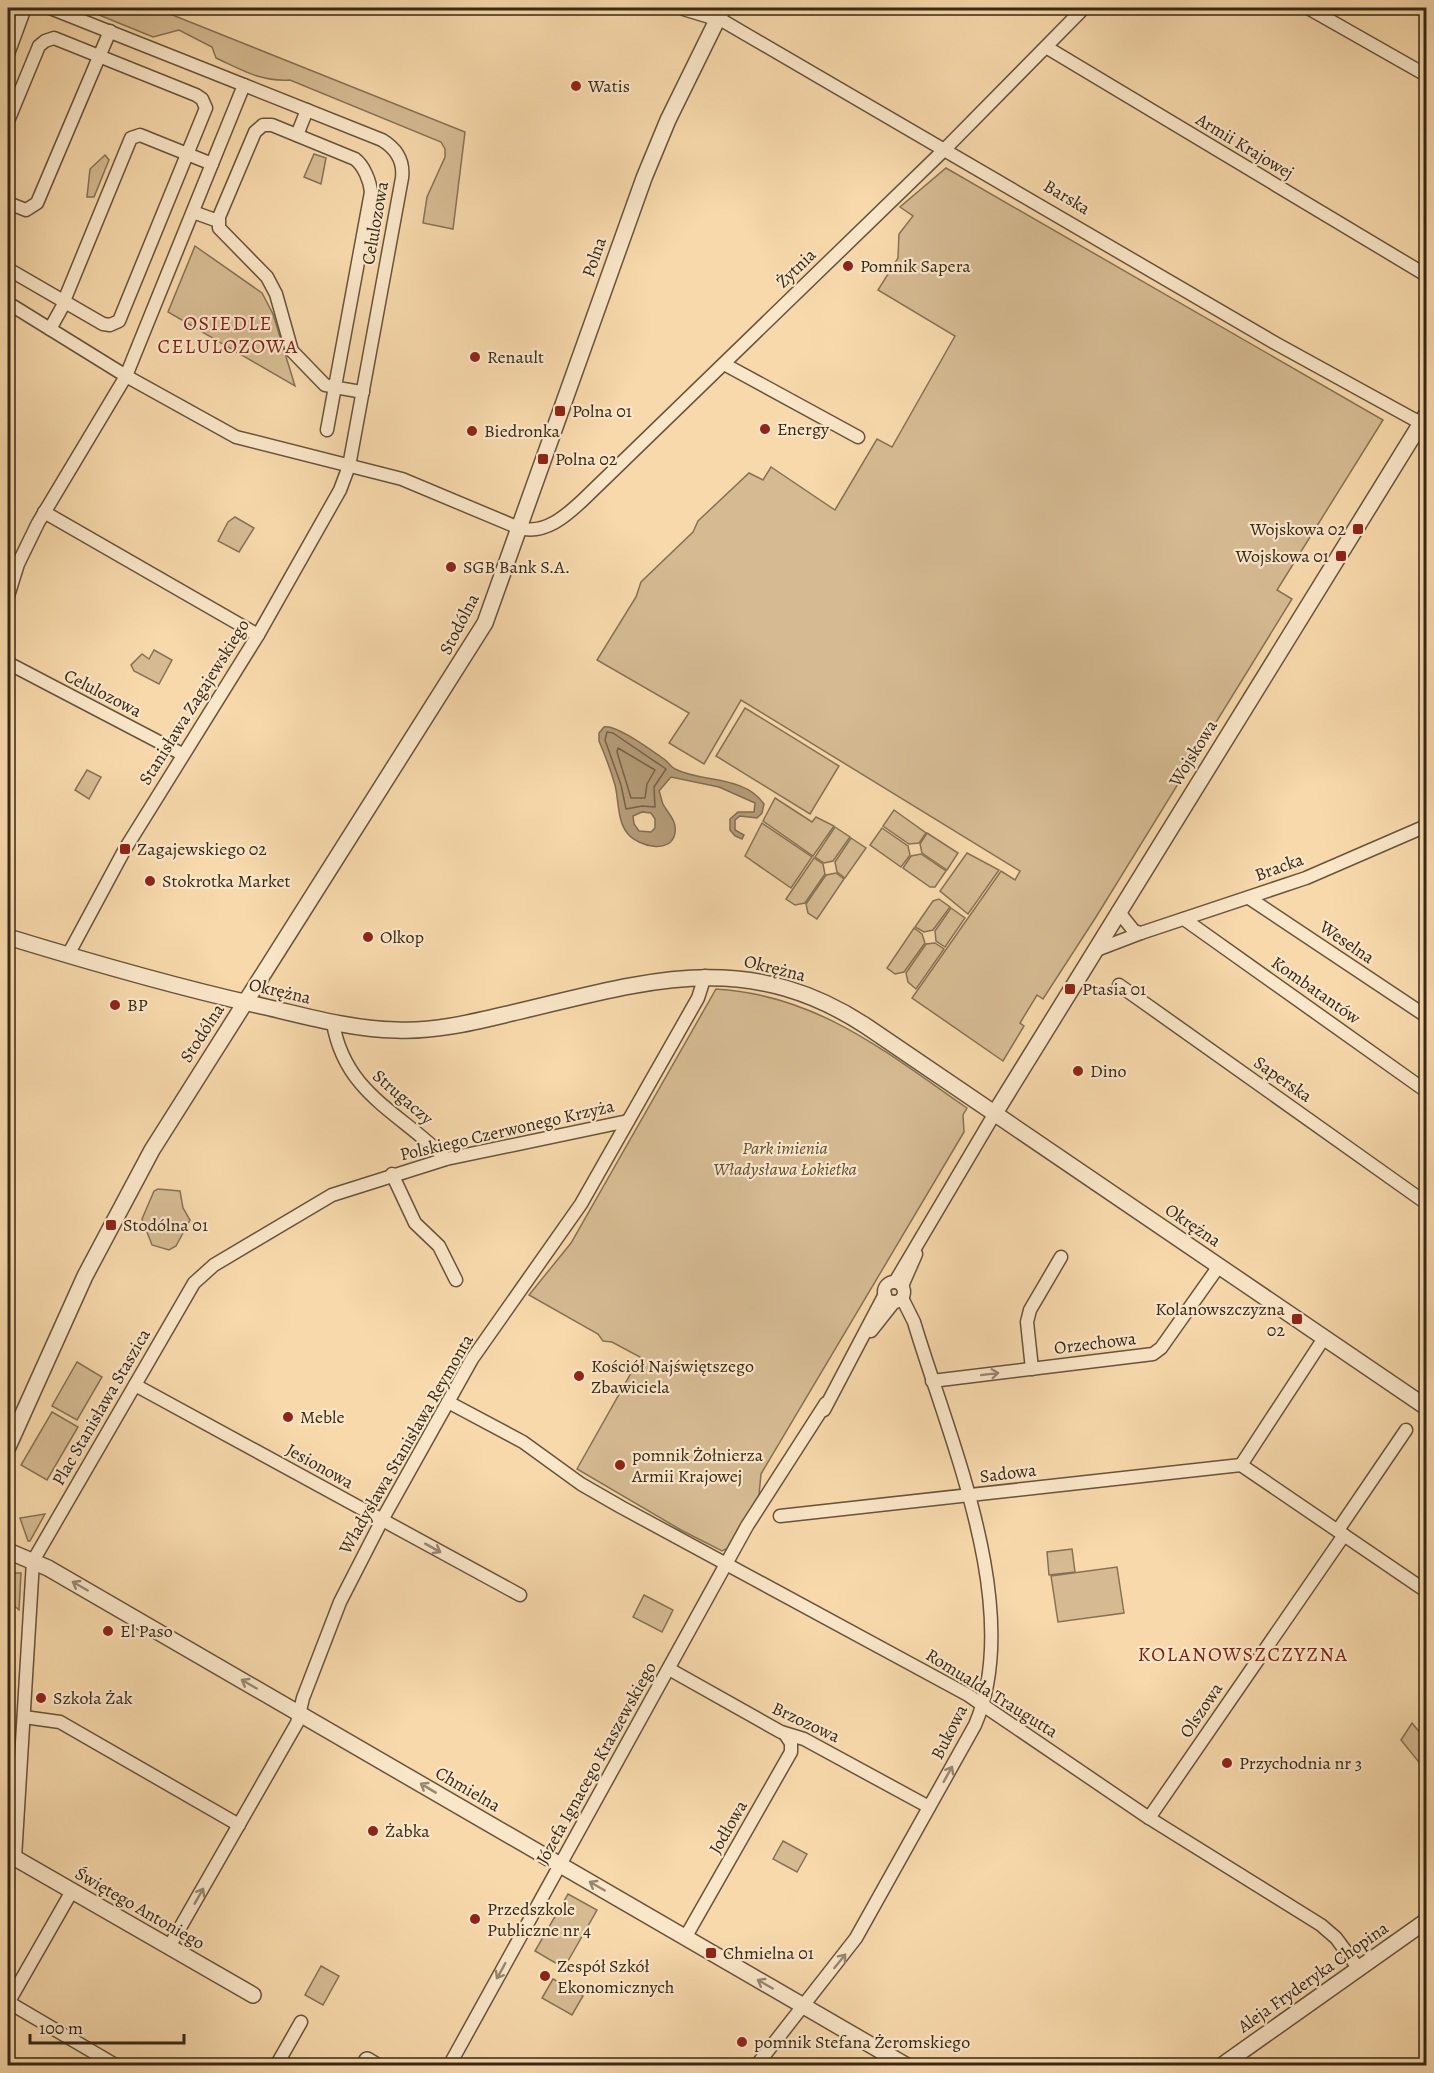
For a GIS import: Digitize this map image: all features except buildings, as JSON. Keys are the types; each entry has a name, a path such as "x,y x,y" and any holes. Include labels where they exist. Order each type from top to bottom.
{"street":[{"path":"8,54 25,8"},
{"name":"Celulozowa","path":"50,8 389,144 399,155 402,165 349,466"},
{"name":"Barska","path":"685,8 721,13 945,149 1275,343 1425,422"},
{"name":"Żytnia","path":"519,528 543,529 573,509 945,149 1084,8"},
{"path":"1308,8 1426,75"},
{"name":"Polna","path":"519,528 644,178 668,120 721,13"},
{"path":"8,203 23,210 35,206 110,31"},
{"path":"8,121 39,46 45,41 58,39 202,99 205,112 122,318 113,324 103,324 8,269"},
{"name":"Armii Krajowej","path":"1046,47 1426,275"},
{"path":"8,596 28,542 44,512 126,376 244,85"},
{"path":"297,135 307,110"},
{"path":"327,430 335,387 371,187 358,160 269,124 257,128 218,221 221,232 261,270 270,283 294,354 323,384 335,387 363,392"},
{"path":"50,329 64,302 129,140 140,135 212,164"},
{"path":"193,212 218,221"},
{"path":"8,303 126,376 236,437 422,486 519,528"},
{"path":"724,364 858,437"},
{"name":"Wojskowa","path":"994,1113 1092,951 1425,422"},
{"name":"Stanisława Zagajewskiego","path":"68,955 86,917 182,754 258,634 340,490 349,466"},
{"path":"44,512 258,634"},
{"name":"Stodólna","path":"8,1447 75,1295 134,1182 244,1003 477,638 519,528"},
{"name":"Celulozowa","path":"8,663 182,754"},
{"name":"Bracka","path":"1092,951 1306,878 1426,826"},
{"name":"Weselna","path":"1249,897 1426,1016"},
{"path":"1118,911 1134,931 1141,933"},
{"name":"Kombatantów","path":"1184,919 1426,1091"},
{"name":"Okrężna","path":"8,937 244,1003 333,1023 396,1030 441,1028 640,983 705,976 763,982 831,1005 866,1026 1426,1407"},
{"name":"Władysława Stanisława Reymonta","path":"169,1947 297,1723 340,1602 382,1520 472,1359 570,1222 702,990 705,976"},
{"name":"Saperska","path":"1119,985 1426,1203"},
{"name":"Strugaczy","path":"333,1023 337,1047 362,1088 446,1159"},
{"name":"Józefa Ignacego Kraszewskiego","path":"448,2066 747,1526 826,1403 862,1340 895,1293 919,1241 994,1113"},
{"name":"Polskiego Czerwonego Krzyża","path":"203,1272 319,1201 392,1174 446,1159 628,1121"},
{"path":"392,1174 415,1223 439,1246 456,1280"},
{"path":"1032,1369 1026,1322 1030,1310 1061,1257"},
{"name":"Orzechowa","path":"932,1381 1152,1354 1161,1348 1219,1266"},
{"name":"Plac Stanisława Staszica","path":"33,1561 194,1283 203,1272"},
{"name":"Bukowa","path":"756,2066 856,1938 975,1725 982,1704 991,1647 991,1622 971,1496 914,1322 895,1293"},
{"path":"1324,1338 1241,1465 1426,1591"},
{"name":"Jesionowa","path":"135,1386 520,1595"},
{"name":"Romualda Traugutta","path":"448,1402 531,1446 581,1484 982,1704 1149,1818 1321,1925 1336,1938 1359,1969"},
{"name":"Olszowa","path":"1149,1818 1341,1532 1406,1430"},
{"name":"Sadowa","path":"780,1516 1241,1465"},
{"name":"Chmielna","path":"8,1551 33,1561 300,1713 907,2066"},
{"path":"11,1856 24,1717 33,1561"},
{"name":"Brzozowa","path":"669,1669 785,1734 804,1739 929,1807"},
{"path":"24,1717 60,1722 239,1825"},
{"name":"Jodłowa","path":"685,1938 791,1752 791,1743 785,1734"},
{"name":"Świętego Antoniego","path":"11,1856 253,1995"},
{"path":"72,1891 8,2002 117,2066"},
{"name":"Aleja Fryderyka Chopina","path":"1221,2066 1426,1921"},
{"path":"276,2066 301,2022"}],"green space":[{"path":"82,8 155,8 465,132 453,229 423,223 427,197 445,157 445,149 441,142 290,80 270,79 243,71 216,58 212,47 179,30 153,37"},
{"path":"314,154 326,158 321,184 304,177"},
{"path":"105,155 109,160 94,197 87,197 90,169"},
{"path":"946,168 1383,420 1277,590 1292,599 1096,917 1043,999 1037,995 1020,1023 1024,1026 1003,1061 912,998 1001,871 1015,880 1020,871 741,700 704,764 669,743 689,713 597,660 636,597 641,582 693,532 698,521 749,473 763,480 771,467 835,510 877,439 892,447 955,336 878,290 898,258 899,234 913,216 900,207"},
{"path":"195,246 262,293 273,314 295,386 168,312"},
{"path":"235,517 254,528 239,552 218,541 228,522"},
{"path":"154,650 172,660 159,684 134,671 131,665 142,654 149,659"},
{"path":"745,708 839,766 810,814 716,756"},
{"path":"87,770 101,777 89,799 75,790"},
{"path":"775,798 812,822 816,817 834,826 813,856 763,821"},
{"path":"894,810 926,833 919,843 909,844 883,826"},
{"path":"762,823 812,857 791,888 745,856"},
{"path":"835,827 850,837 833,861 824,863 815,857"},
{"path":"882,828 908,846 910,855 901,867 870,845"},
{"path":"927,833 958,853 947,870 922,853 920,844"},
{"path":"851,838 866,848 845,878 837,872 835,862"},
{"path":"967,853 999,870 968,914 940,891"},
{"path":"921,854 946,871 935,887 930,887 903,868 911,856"},
{"path":"814,858 823,864 825,874 805,903 795,905 786,899"},
{"path":"836,873 844,879 817,919 808,913 806,904 826,875"},
{"path":"939,899 950,907 933,930 924,932 915,927 933,901"},
{"path":"951,908 965,918 945,947 936,941 935,931"},
{"path":"914,928 922,934 925,943 904,972 895,974 887,968"},
{"path":"935,943 944,949 916,989 908,982 906,973 926,944"},
{"name":"Park imienia Władysława Łokietka","path":"716,989 787,1002 819,1015 879,1048 967,1108 963,1115 964,1132 761,1474 759,1495 728,1548 722,1551 681,1530 577,1469 640,1357 612,1342 603,1341 598,1334 529,1295 571,1243"},
{"path":"158,1189 180,1191 183,1208 190,1220 176,1246 169,1250 152,1245 142,1219 154,1191"},
{"path":"77,1362 102,1377 77,1420 52,1406"},
{"path":"52,1412 78,1427 47,1480 21,1465"},
{"path":"45,1514 30,1541 28,1541 20,1518"},
{"path":"1072,1549 1075,1572 1049,1575 1047,1552"},
{"path":"1117,1567 1124,1613 1058,1622 1051,1576"},
{"path":"10,1573 21,1573 19,1610 8,1600"},
{"path":"644,1595 673,1610 662,1632 633,1617"},
{"path":"1412,1723 1426,1740 1426,1771 1401,1740"},
{"path":"783,1841 807,1854 797,1872 773,1859"},
{"path":"568,1894 597,1910 564,1968 535,1951"},
{"path":"321,1966 339,1976 323,2005 305,1995"},
{"path":"553,1979 583,1996 572,2015 542,1998"}],"water":[{"path":"604,727 610,727 634,739 675,769 745,788 764,804 762,813 757,818 740,816 735,820 735,830 744,835 742,839 730,830 730,819 738,812 754,812 755,803 719,787 671,777 659,791 663,804 675,824 672,840 661,846 639,842 624,829 615,785 599,741 599,733","holes":["642,812 651,813 655,819 655,828 651,832 639,831 634,824 633,816"]}],"place":[{"name":"Watis","path":"576,86"},
{"name":"Pomnik Sapera","path":"848,266"},
{"name":"Renault","path":"475,357"},
{"name":"Polna 01","path":"560,411"},
{"name":"Energy","path":"765,429"},
{"name":"Biedronka","path":"472,431"},
{"name":"Polna 02","path":"543,459"},
{"name":"Wojskowa 02","path":"1358,529"},
{"name":"Wojskowa 01","path":"1341,556"},
{"name":"SGB Bank S.A.","path":"451,567"},
{"name":"Zagajewskiego 02","path":"125,849"},
{"name":"Stokrotka Market","path":"150,881"},
{"name":"Olkop","path":"368,937"},
{"name":"Ptasia 01","path":"1070,989"},
{"name":"BP","path":"115,1005"},
{"name":"Dino","path":"1078,1071"},
{"name":"Stodólna 01","path":"111,1225"},
{"name":"Kolanowszczyzna 02","path":"1297,1319"},
{"name":"Kościół Najświętszego Zbawiciela","path":"579,1376"},
{"name":"Meble","path":"288,1417"},
{"name":"pomnik Żołnierza Armii Krajowej","path":"620,1465"},
{"name":"El Paso","path":"108,1631"},
{"name":"Szkoła Żak","path":"41,1698"},
{"name":"Przychodnia nr 3","path":"1227,1763"},
{"name":"Żabka","path":"373,1831"},
{"name":"Przedszkole Publiczne nr 4","path":"475,1919"},
{"name":"Chmielna 01","path":"711,1953"},
{"name":"Zespół Szkół Ekonomicznych","path":"545,1976"},
{"name":"pomnik Stefana Żeromskiego","path":"742,2042"}],"district":[{"name":"OSIEDLE CELULOZOWA","path":"228,334"},
{"name":"KOLANOWSZCZYZNA","path":"1243,1654"}]}
